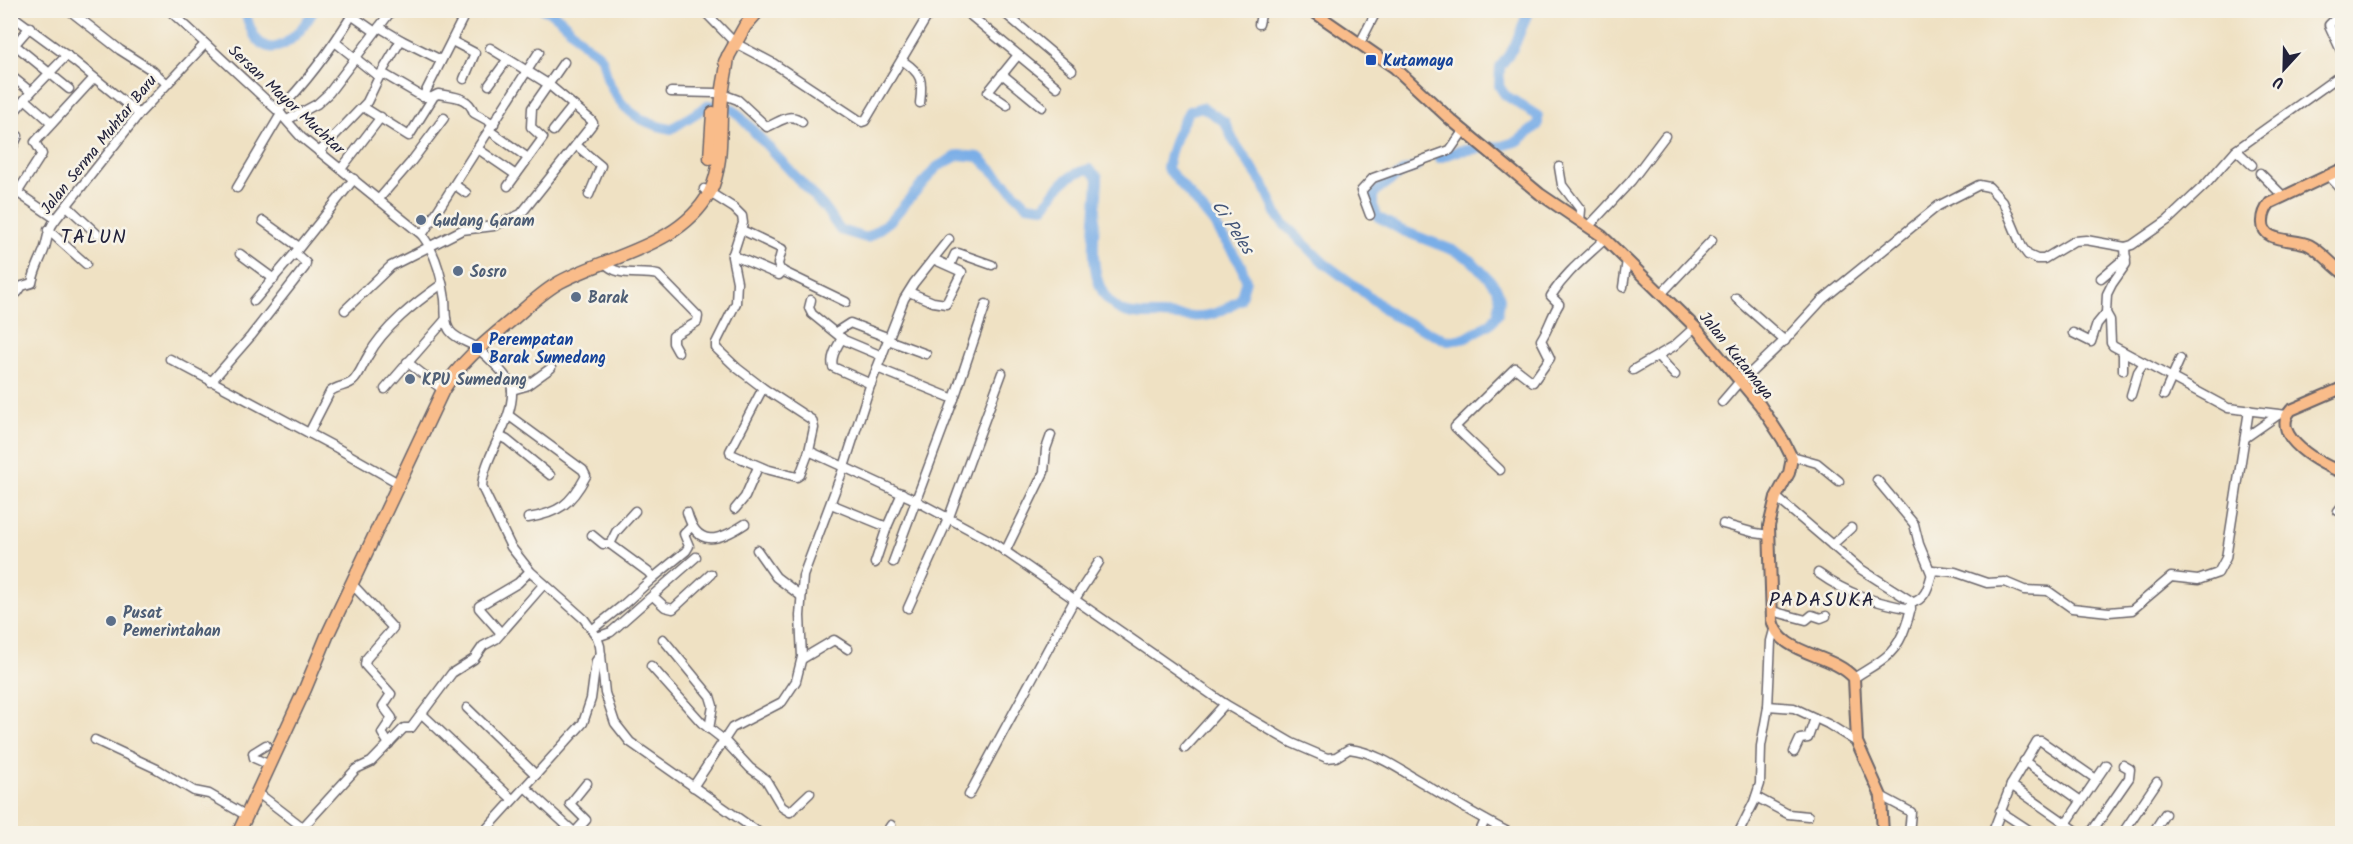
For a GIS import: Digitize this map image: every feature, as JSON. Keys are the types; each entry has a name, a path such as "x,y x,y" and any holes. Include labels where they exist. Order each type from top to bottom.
{"highway":[{"path":"238,834 443,390 462,363 477,348 548,290 604,261 649,244 680,226 693,215 716,172 718,95 728,56 745,26 759,10"}],"main road":[{"name":"Jalan Kutamaya","path":"1311,10 1395,68 1540,194 1605,238 1695,327 1760,405 1792,456"},
{"path":"2343,169 2267,207 2263,219 2265,231 2274,238 2309,245 2343,272"},
{"path":"2343,388 2283,415 2288,431 2298,445 2318,461 2343,472"},
{"path":"1792,456 1789,472 1776,497 1768,535 1774,630 1784,641 1836,663 1854,678 1857,742 1881,796 1883,834"}],"street":[{"path":"69,10 166,83"},
{"name":"Sersan Mayor Muchtar","path":"169,10 282,115 301,137 422,235 430,245 442,284 446,320"},
{"path":"282,115 322,100 392,10"},
{"path":"423,97 467,10"},
{"path":"703,10 735,43 773,63 862,122 865,121 903,61 931,10"},
{"path":"964,10 1057,87"},
{"path":"1001,10 1072,70"},
{"path":"1259,24 1262,10"},
{"path":"1360,43 1377,10"},
{"path":"2343,12 2330,22 2329,26 2343,53"},
{"path":"237,188 291,97 335,42 348,13 441,60"},
{"path":"10,14 30,27 139,114"},
{"path":"30,27 13,48 69,89"},
{"path":"319,152 363,107 402,40"},
{"path":"453,41 474,53 464,79"},
{"path":"335,42 380,75 423,97 462,98 471,105 474,113 528,158"},
{"name":"Jalan Serma Muhtar Baru","path":"10,298 22,286 32,283 34,269 42,255 48,230 56,219 139,114 205,44"},
{"path":"345,310 391,266 430,245 462,230 494,226 515,219 528,207 593,123 548,84 490,48"},
{"path":"422,235 539,51"},
{"path":"1007,105 988,92 1018,55"},
{"path":"10,117 67,56"},
{"path":"489,85 507,60"},
{"path":"903,61 916,70 921,81 920,103"},
{"path":"508,186 543,138 531,127 532,108 564,62"},
{"path":"1002,74 1042,107"},
{"path":"1722,402 1741,381 1785,341 1821,300 1929,212 1979,185 1992,189 2003,202 2019,241 2032,257 2044,259 2074,241 2086,240 2125,247 2132,245 2168,220 2207,183 2236,150 2343,74"},
{"path":"10,75 52,123"},
{"path":"56,219 14,193 42,154 35,142 94,78"},
{"path":"671,92 718,95 738,100 767,127 788,117 796,117 802,122"},
{"path":"363,107 410,136 434,96"},
{"path":"553,131 573,106"},
{"path":"341,170 381,117"},
{"path":"378,200 411,162 444,117"},
{"path":"1370,215 1361,191 1373,178 1449,150 1464,130"},
{"path":"10,152 18,136"},
{"path":"1584,224 1631,181 1665,136"},
{"path":"576,145 601,166 589,195"},
{"path":"478,149 516,175"},
{"path":"2236,150 2252,165"},
{"path":"1559,167 1562,184 1581,210 1584,224"},
{"path":"2260,173 2284,197"},
{"path":"2330,177 2343,190"},
{"path":"254,301 354,179"},
{"path":"455,185 466,193"},
{"path":"707,190 743,218 742,230 732,255 737,282 736,303 716,345 736,368 812,420 813,435 799,477 758,467 735,457 730,451 763,388"},
{"path":"67,206 97,234"},
{"path":"211,382 251,336 305,267 297,250 263,221"},
{"path":"48,230 86,264"},
{"path":"742,230 782,249 778,267 783,271 846,302"},
{"path":"1500,470 1455,427 1515,369 1533,382 1550,358 1541,340 1551,326 1550,319 1559,304 1551,296 1571,268 1580,260 1587,258 1605,238"},
{"path":"693,787 732,728 782,702 796,681 802,659 803,576 831,504 871,384 909,292 950,239"},
{"path":"1662,293 1712,240"},
{"path":"2073,333 2091,342 2097,324 2106,313 2108,290 2124,267 2125,247"},
{"path":"950,266 955,254 958,253 992,266"},
{"path":"240,254 274,279"},
{"path":"732,255 775,274 779,275 783,271"},
{"path":"2101,278 2126,257"},
{"path":"909,292 933,302 946,304 962,273 933,259"},
{"path":"1623,287 1627,260"},
{"path":"604,261 612,270 658,275 698,316 697,322 673,336 673,343 678,351"},
{"path":"309,433 330,392 334,388 352,383 361,372 368,356 392,326 411,307 442,284"},
{"path":"1736,298 1785,341"},
{"path":"810,300 809,308 812,314 839,335 882,356"},
{"path":"893,562 954,399 986,304"},
{"path":"2106,313 2110,320 2111,343 2123,352 2228,408 2283,415"},
{"path":"385,389 446,320 451,332 477,348 506,376 513,390 508,415 482,482 483,492 511,547 530,571 585,619 595,633 601,654 605,693 615,723 630,742 761,834"},
{"path":"871,384 833,367 839,335 850,322 926,354"},
{"path":"1633,370 1674,346 1695,327"},
{"path":"2123,352 2123,370"},
{"path":"1658,356 1675,375"},
{"path":"170,359 400,484"},
{"path":"2164,395 2180,359"},
{"path":"407,362 443,390"},
{"path":"2131,395 2138,372 2144,363"},
{"path":"513,390 526,386 551,368"},
{"path":"877,368 954,399"},
{"path":"908,608 949,517 1002,373"},
{"path":"1931,573 1933,570 1955,572 1987,583 2001,581 2024,590 2047,591 2072,608 2119,613 2132,610 2171,577 2198,580 2210,577 2222,568 2226,558 2249,410"},
{"path":"508,415 583,470 586,476 574,495 564,505 552,513 528,518"},
{"path":"2245,438 2283,415"},
{"path":"1005,552 1044,471 1045,456 1051,435"},
{"path":"499,436 550,475"},
{"path":"809,452 902,493 989,540 1225,704 1292,743 1327,758 1336,757 1349,749 1363,752 1397,767 1512,834"},
{"path":"1792,456 1817,463 1839,481"},
{"path":"735,508 745,497 758,467"},
{"path":"1818,573 1854,595 1874,602 1911,606 1929,588 1932,581 1931,573 1921,551 1914,524 1877,480"},
{"path":"875,562 902,493"},
{"path":"1776,497 1859,568 1908,597 1911,606 1901,642 1895,650 1854,678"},
{"path":"831,504 887,527"},
{"path":"610,544 616,532 635,511"},
{"path":"687,512 692,526 705,538 717,539 745,524"},
{"path":"1723,525 1768,535"},
{"path":"595,633 653,578 686,551 689,546 684,534 692,526"},
{"path":"1832,545 1851,528"},
{"path":"592,535 603,544 610,544 653,578"},
{"path":"757,550 776,577 801,596"},
{"path":"595,633 611,632 696,557"},
{"path":"969,795 1075,599 1099,562"},
{"path":"501,633 479,606 518,583 530,571"},
{"path":"653,596 665,607 672,609 711,574"},
{"path":"352,584 393,628 366,659 365,665 392,694 383,706 404,728 411,728 452,673 474,659 483,646 496,639 544,584"},
{"path":"1772,611 1806,621 1812,615 1821,618 1826,616"},
{"path":"1738,834 1760,784 1761,746 1768,706 1771,641 1774,630"},
{"path":"663,639 710,696 713,706 709,729"},
{"path":"802,659 834,640 848,649"},
{"path":"483,833 583,723 591,699 596,661 601,654"},
{"path":"651,666 684,705 724,740 750,768 766,780 782,807 787,811 790,812 810,793"},
{"path":"1185,748 1225,704"},
{"path":"1768,706 1794,708 1857,742"},
{"path":"467,708 536,775"},
{"path":"422,714 512,799"},
{"path":"389,744 382,733 392,718"},
{"path":"1794,752 1800,739 1808,738 1815,718"},
{"path":"258,793 303,826 356,769 372,762 404,728"},
{"path":"95,740 157,769 194,791 208,794 247,816"},
{"path":"1992,834 2011,784 2036,742 2041,740 2096,779"},
{"path":"266,745 253,753 254,758 270,765"},
{"path":"2024,761 2081,801"},
{"path":"2059,834 2106,765"},
{"path":"2090,834 2129,778 2130,769 2123,765"},
{"path":"2121,834 2157,782"},
{"path":"525,787 575,833 586,820 570,804 587,783"},
{"path":"2011,784 2082,834"},
{"path":"1881,796 1911,812 1909,834"},
{"path":"1756,797 1788,814 1808,816"},
{"path":"2000,811 2035,834"},
{"path":"2152,834 2165,814"},
{"path":"1479,834 1485,820"},
{"path":"885,834 891,825"}],"waterway":[{"name":"Ci Peles","path":"245,10 251,29 258,41 266,46 276,47 295,35 314,10"},
{"name":"Ci Peles","path":"544,10 561,19 583,43 599,55 618,99 632,113 650,123 671,129 709,105 733,109 824,207 840,230 867,238 890,221 937,167 959,155 979,157 1027,205 1044,207 1068,178 1089,169 1098,177 1094,249 1099,285 1107,299 1120,310 1140,315 1210,315 1240,300 1246,280 1241,265 1213,222 1167,168 1175,138 1189,111 1202,107 1225,122 1233,140 1265,187 1278,217 1324,263 1392,315 1448,341 1466,338 1491,323 1498,314 1500,299 1497,289 1471,260 1455,251 1401,230 1378,217 1373,207 1373,196 1376,191 1404,171 1416,167"},
{"name":"Ci Peles","path":"1439,158 1458,151 1502,146 1518,141 1538,125 1538,116 1505,95 1499,86 1500,67 1514,47 1529,10"}],"place":[{"name":"Kutamaya","path":"1371,60"},
{"name":"Gudang Garam","path":"421,220"},
{"name":"Sosro","path":"458,271"},
{"name":"Barak","path":"576,297"},
{"name":"Perempatan Barak Sumedang","path":"477,348"},
{"name":"KPU Sumedang","path":"410,379"},
{"name":"Pusat Pemerintahan","path":"111,621"}],"district":[{"name":"TALUN","path":"94,236"},
{"name":"PADASUKA","path":"1822,599"}]}
